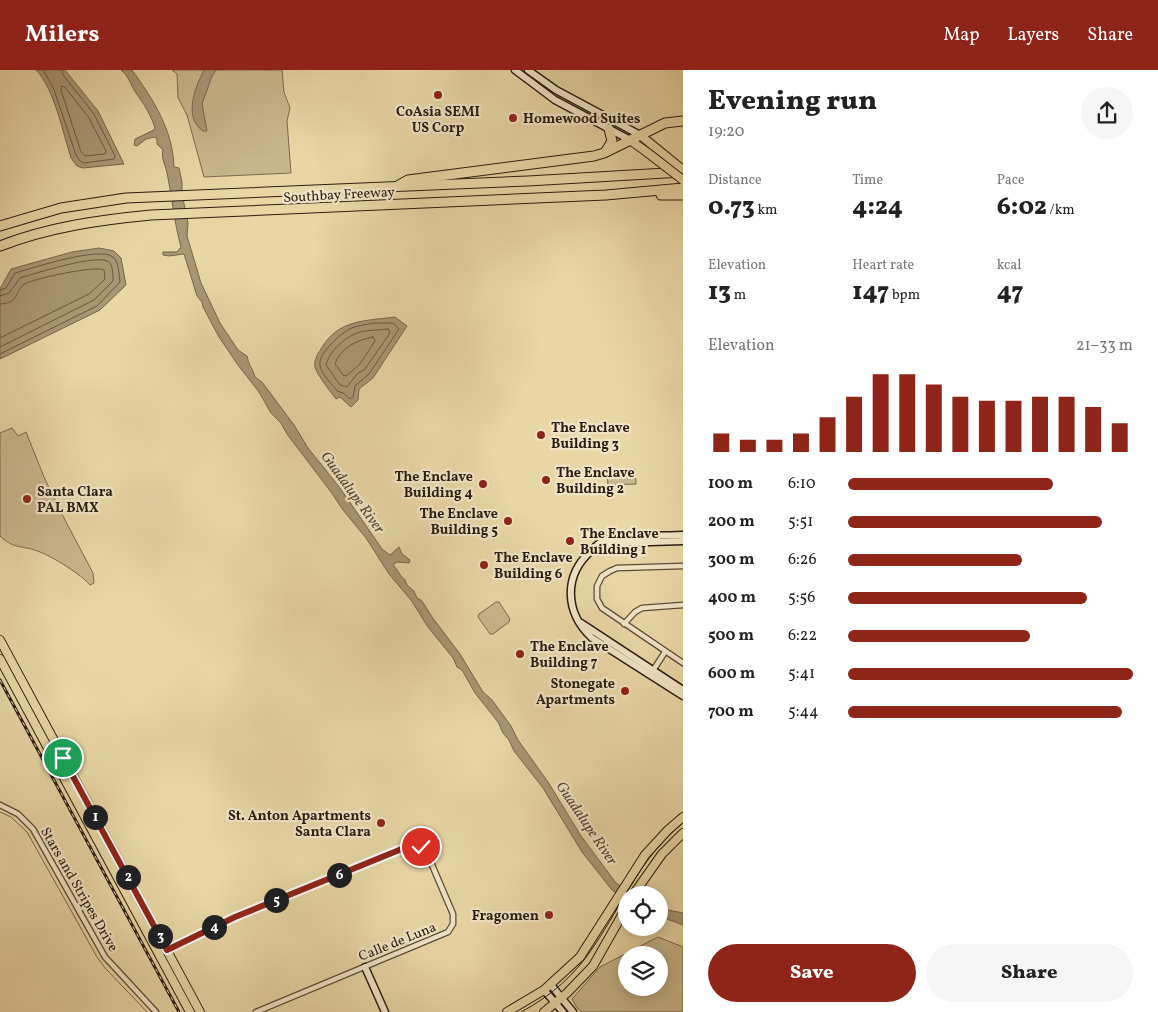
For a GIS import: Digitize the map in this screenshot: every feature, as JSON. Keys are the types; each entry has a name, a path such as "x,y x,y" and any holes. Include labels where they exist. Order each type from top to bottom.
{"highway":[{"path":"396,187 408,180 582,159 604,153 666,123 683,121"},
{"path":"604,153 612,141 609,129"},
{"name":"Southbay Freeway","path":"0,226 35,215 82,204 146,197 563,179 683,171"},
{"name":"Southbay Freeway","path":"0,246 39,233 93,222 151,215 606,195 683,188"},
{"path":"606,195 617,197 683,195"},
{"path":"0,221 16,215 35,215"},
{"path":"0,251 39,233"}],"main road":[{"path":"640,136 683,171"},
{"path":"630,140 683,180"},
{"path":"0,640 200,1012"},
{"path":"0,659 190,1012"},
{"path":"507,1012 551,985 580,957 644,855 683,817"},
{"path":"639,886 656,863 683,833"},
{"path":"544,1012 558,1001 593,966 618,922"}],"street":[{"path":"516,70 555,100 630,140"},
{"path":"528,70 556,90 640,136"},
{"path":"683,535 611,539 601,542 578,564 572,577 570,590 572,606 580,622 683,696"},
{"path":"595,547 619,543 683,540"},
{"path":"683,566 617,568 602,576 597,586 597,599 602,608 683,663"},
{"path":"624,624 635,612 642,608 683,605"},
{"path":"652,673 665,652"},
{"path":"652,673 683,690"},
{"name":"Stars and Stripes Drive","path":"0,805 18,814 33,829 104,957 156,1012"},
{"name":"Calle de Luna","path":"167,950 235,917 409,846 421,847 429,856 453,914 453,924 448,932 256,1012"},
{"path":"160,954 167,950"},
{"path":"365,967 384,1012"},
{"path":"551,985 563,1012"},
{"path":"544,990 573,1012"}],"shaded area":[{"path":"172,70 282,70 284,92 290,108 287,121 291,173 204,177 187,115 178,98 177,74"},
{"name":"Santa Clara PAL BMX","path":"12,428 18,436 26,432 44,477 93,573 94,583 90,585 74,571 46,554 15,545 0,536 0,433"},
{"path":"635,469 636,484 608,485 607,471"},
{"path":"496,602 499,602 510,619 509,622 493,634 490,634 478,617 479,614"},
{"path":"658,937 683,947 683,1012 582,1012 577,1008 572,999 600,967 618,958 618,996 668,996 668,946 641,946"}],"water":[{"path":"36,70 65,70 98,111 124,164 83,168 77,166 71,158 53,99"},
{"path":"121,70 132,70 147,92 166,128 173,153 174,167 179,168 182,182 182,194 188,223 187,236 201,283 220,323 238,350 247,356 255,377 262,382 294,425 308,448 340,488 382,549 390,555 399,547 402,554 410,560 409,563 397,562 393,565 407,585 414,591 417,598 422,601 460,654 483,692 492,700 511,726 518,740 548,782 581,836 616,883 620,886 618,886 618,894 612,890 582,852 543,788 514,751 498,722 475,693 462,670 457,667 453,658 428,627 411,600 389,574 366,538 343,510 281,423 271,413 259,392 219,337 202,302 197,296 184,254 163,255 163,252 177,252 181,247 163,150 157,144 157,139 154,137 146,139 137,146 134,145 135,139 155,128 147,110"},
{"path":"204,70 216,70 202,104 207,131 203,131 197,125 193,118 192,110 194,94"},
{"path":"99,248 114,251 121,258 126,285 100,310 0,359 0,289 11,269 72,252"},
{"path":"395,317 407,326 373,378 359,389 358,400 351,407 340,397 336,399 321,379 315,367 317,355 328,339 344,327 354,323"},
{"path":"668,910 683,913 683,925 668,919"}],"waterway":[{"path":"0,812 11,817 27,832 97,957 147,1012"}],"tram line":[{"path":"521,1012 552,992 579,966 605,930 643,866 683,823"}],"railway":[{"path":"0,680 179,1012"}],"place":[{"name":"CoAsia SEMI US Corp","path":"438,95"},
{"name":"Homewood Suites","path":"513,118"},
{"name":"The Enclave Building 3","path":"541,435"},
{"name":"The Enclave Building 2","path":"546,480"},
{"name":"The Enclave Building 4","path":"483,484"},
{"name":"Santa Clara PAL BMX","path":"27,499"},
{"name":"The Enclave Building 5","path":"508,521"},
{"name":"The Enclave Building 1","path":"570,541"},
{"name":"The Enclave Building 6","path":"484,565"},
{"name":"The Enclave Building 7","path":"520,654"},
{"name":"Stonegate Apartments","path":"625,691"},
{"name":"St. Anton Apartments Santa Clara","path":"381,823"},
{"name":"Fragomen","path":"549,915"}],"route":[{"path":"63,758 167,950 235,917 409,846 421,847"}],"water label":[{"name":"Guadalupe River","path":"353,492"},
{"name":"Guadalupe River","path":"587,823"}]}
